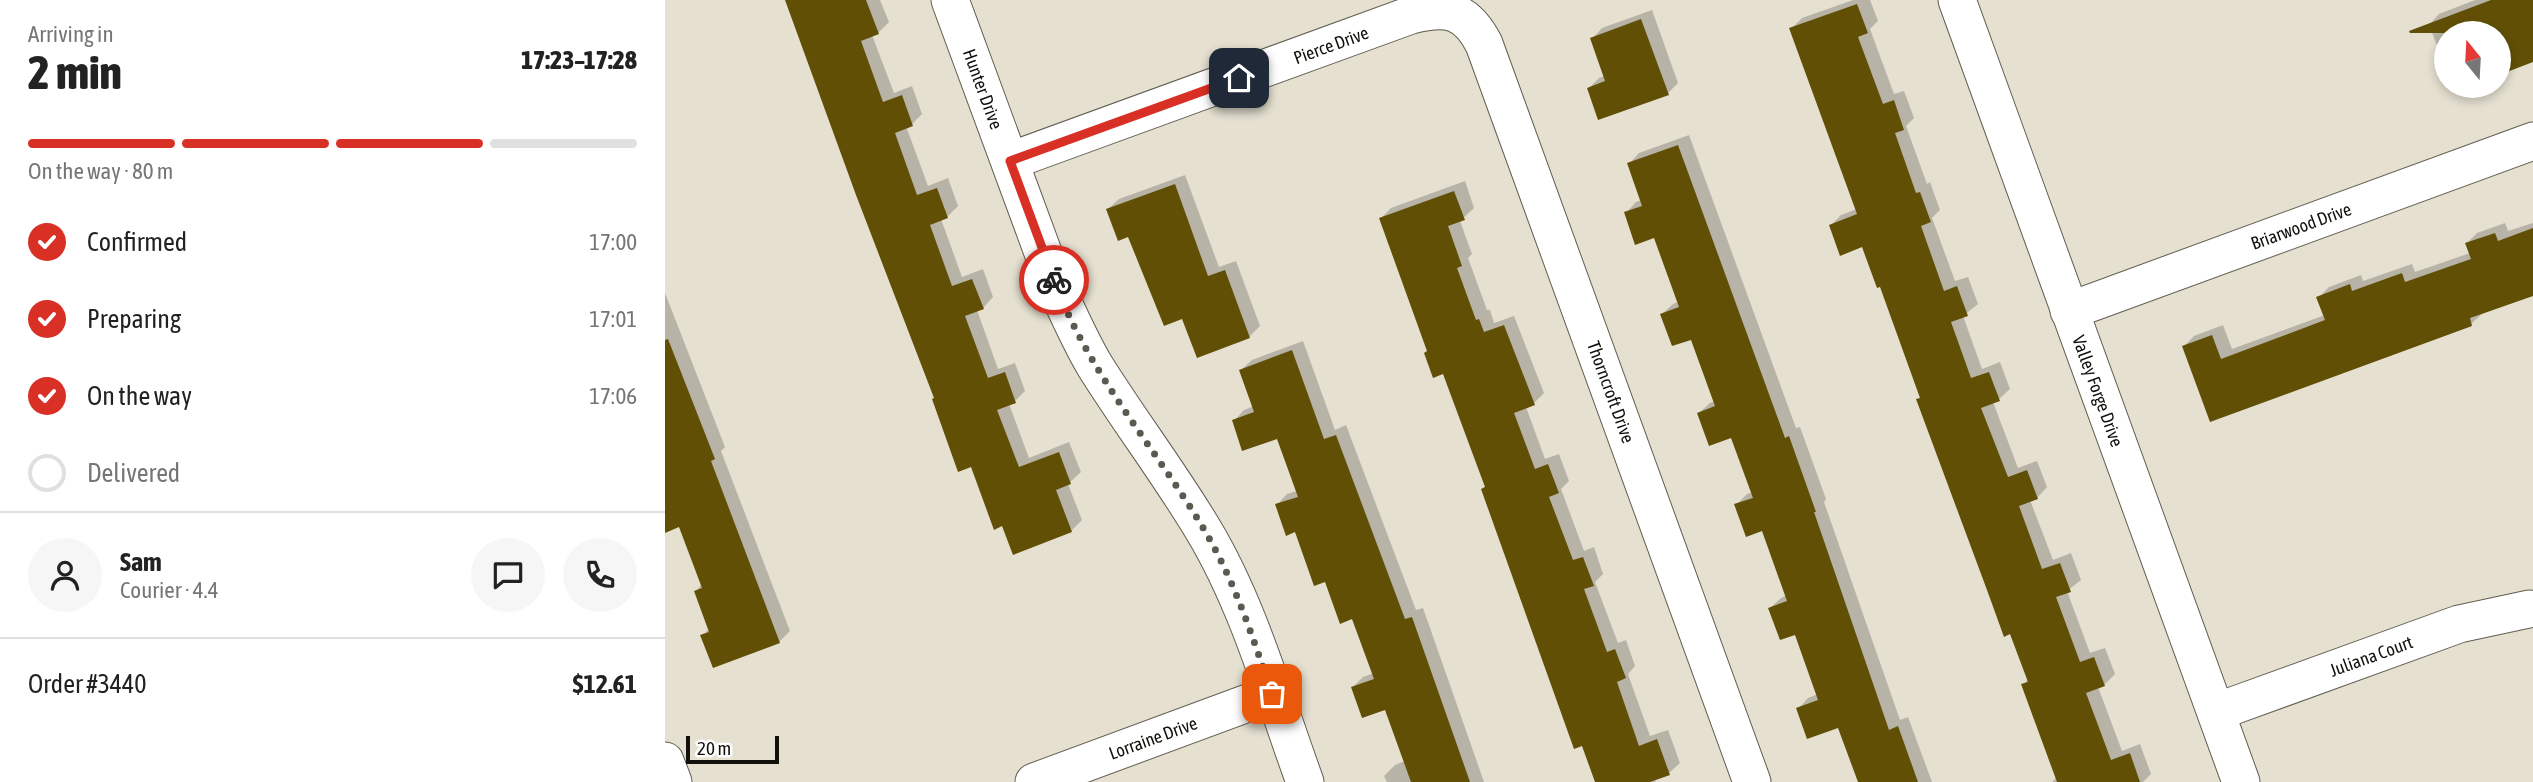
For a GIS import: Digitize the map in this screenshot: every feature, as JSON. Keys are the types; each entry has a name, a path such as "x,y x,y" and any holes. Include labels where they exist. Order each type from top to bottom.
{"street":[{"name":"Hunter Drive","path":"950,0 1055,285 1075,331 1095,366 1204,530 1216,553 1243,610 1305,782"},
{"name":"Valley Forge Drive","path":"1957,0 2241,782"},
{"name":"Pierce Drive","path":"1010,161 1411,15 1433,10 1456,12"},
{"name":"Thorncroft Drive","path":"1456,12 1475,27 1484,44 1752,782"},
{"name":"Briarwood Drive","path":"2069,311 2533,141"},
{"name":"Juliana Court","path":"2216,712 2459,624 2529,609"},
{"name":"Lorraine Drive","path":"1034,782 1272,694"},
{"path":"665,761 673,782"}],"building":[{"path":"785,0 866,0 879,34 861,41 883,102 902,95 913,126 895,133 917,195 937,188 948,218 930,225 952,286 972,279 984,309 965,316 988,378 1005,372 1016,403 997,410 1019,467 1059,452 1071,484 1056,490 1072,532 1013,555 1002,526 994,530 971,467 958,472 932,399 934,398"},
{"path":"2491,0 2533,0 2533,62 2511,70 2511,21 2435,21"},
{"path":"1857,4 1868,33 1858,37 1883,104 1894,100 1904,130 1895,133 1916,193 1920,192 1931,222 1921,226 1944,291 1957,286 1968,316 1951,322 1971,378 1989,372 2000,401 1981,408 2008,477 2027,470 2038,499 2019,506 2042,569 2060,563 2071,592 2056,597 2080,662 2094,657 2105,686 2086,693 2111,760 2130,753 2140,782 2057,782 2021,684 2028,682 2010,634 2004,637 1916,399 1920,398 1880,287 1877,288 1862,247 1840,256 1829,225 1857,214 1789,28"},
{"path":"1641,19 1669,95 1598,120 1587,88 1605,81 1590,38"},
{"path":"2434,22 2434,33 2409,31"},
{"path":"1678,145 1785,438 1789,436 1889,730 1898,726 1918,782 1858,782 1838,728 1807,739 1796,708 1818,700 1795,635 1780,640 1768,608 1787,601 1762,531 1746,537 1734,504 1753,498 1731,438 1709,446 1697,413 1715,406 1691,340 1672,346 1660,314 1679,307 1654,238 1635,245 1624,212 1642,206 1627,163"},
{"path":"1175,184 1208,276 1225,270 1250,338 1197,358 1182,319 1164,326 1128,237 1118,241 1106,209"},
{"path":"1454,191 1465,220 1448,226 1462,266 1457,268 1476,320 1479,319 1484,332 1504,325 1535,405 1514,413 1535,469 1548,464 1559,493 1549,497 1573,560 1583,557 1594,586 1584,589 1607,652 1615,649 1626,678 1617,682 1639,746 1657,739 1670,775 1650,782 1595,782 1582,746 1574,749 1481,489 1485,487 1443,374 1433,378 1424,353 1427,351 1379,218"},
{"path":"2533,228 2533,296 2470,318 2472,326 2210,422 2182,346 2212,335 2221,359 2325,320 2316,297 2350,284 2352,291 2402,273 2405,282 2471,259 2465,243 2495,233 2498,241"},
{"path":"668,339 715,459 711,461 780,643 713,668 700,635 709,632 694,591 702,588 679,527 665,533 665,340"},
{"path":"1292,350 1324,439 1336,435 1405,619 1412,617 1470,782 1411,782 1385,710 1362,718 1351,687 1374,679 1352,619 1340,624 1325,582 1314,586 1295,532 1286,536 1275,504 1298,497 1277,439 1242,451 1232,420 1254,412 1239,370"}],"way so far":[{"path":"1054,280 1075,331 1095,366 1204,530 1223,564 1243,610 1272,694"}],"route":[{"path":"1054,280 1010,161 1239,78"}]}
